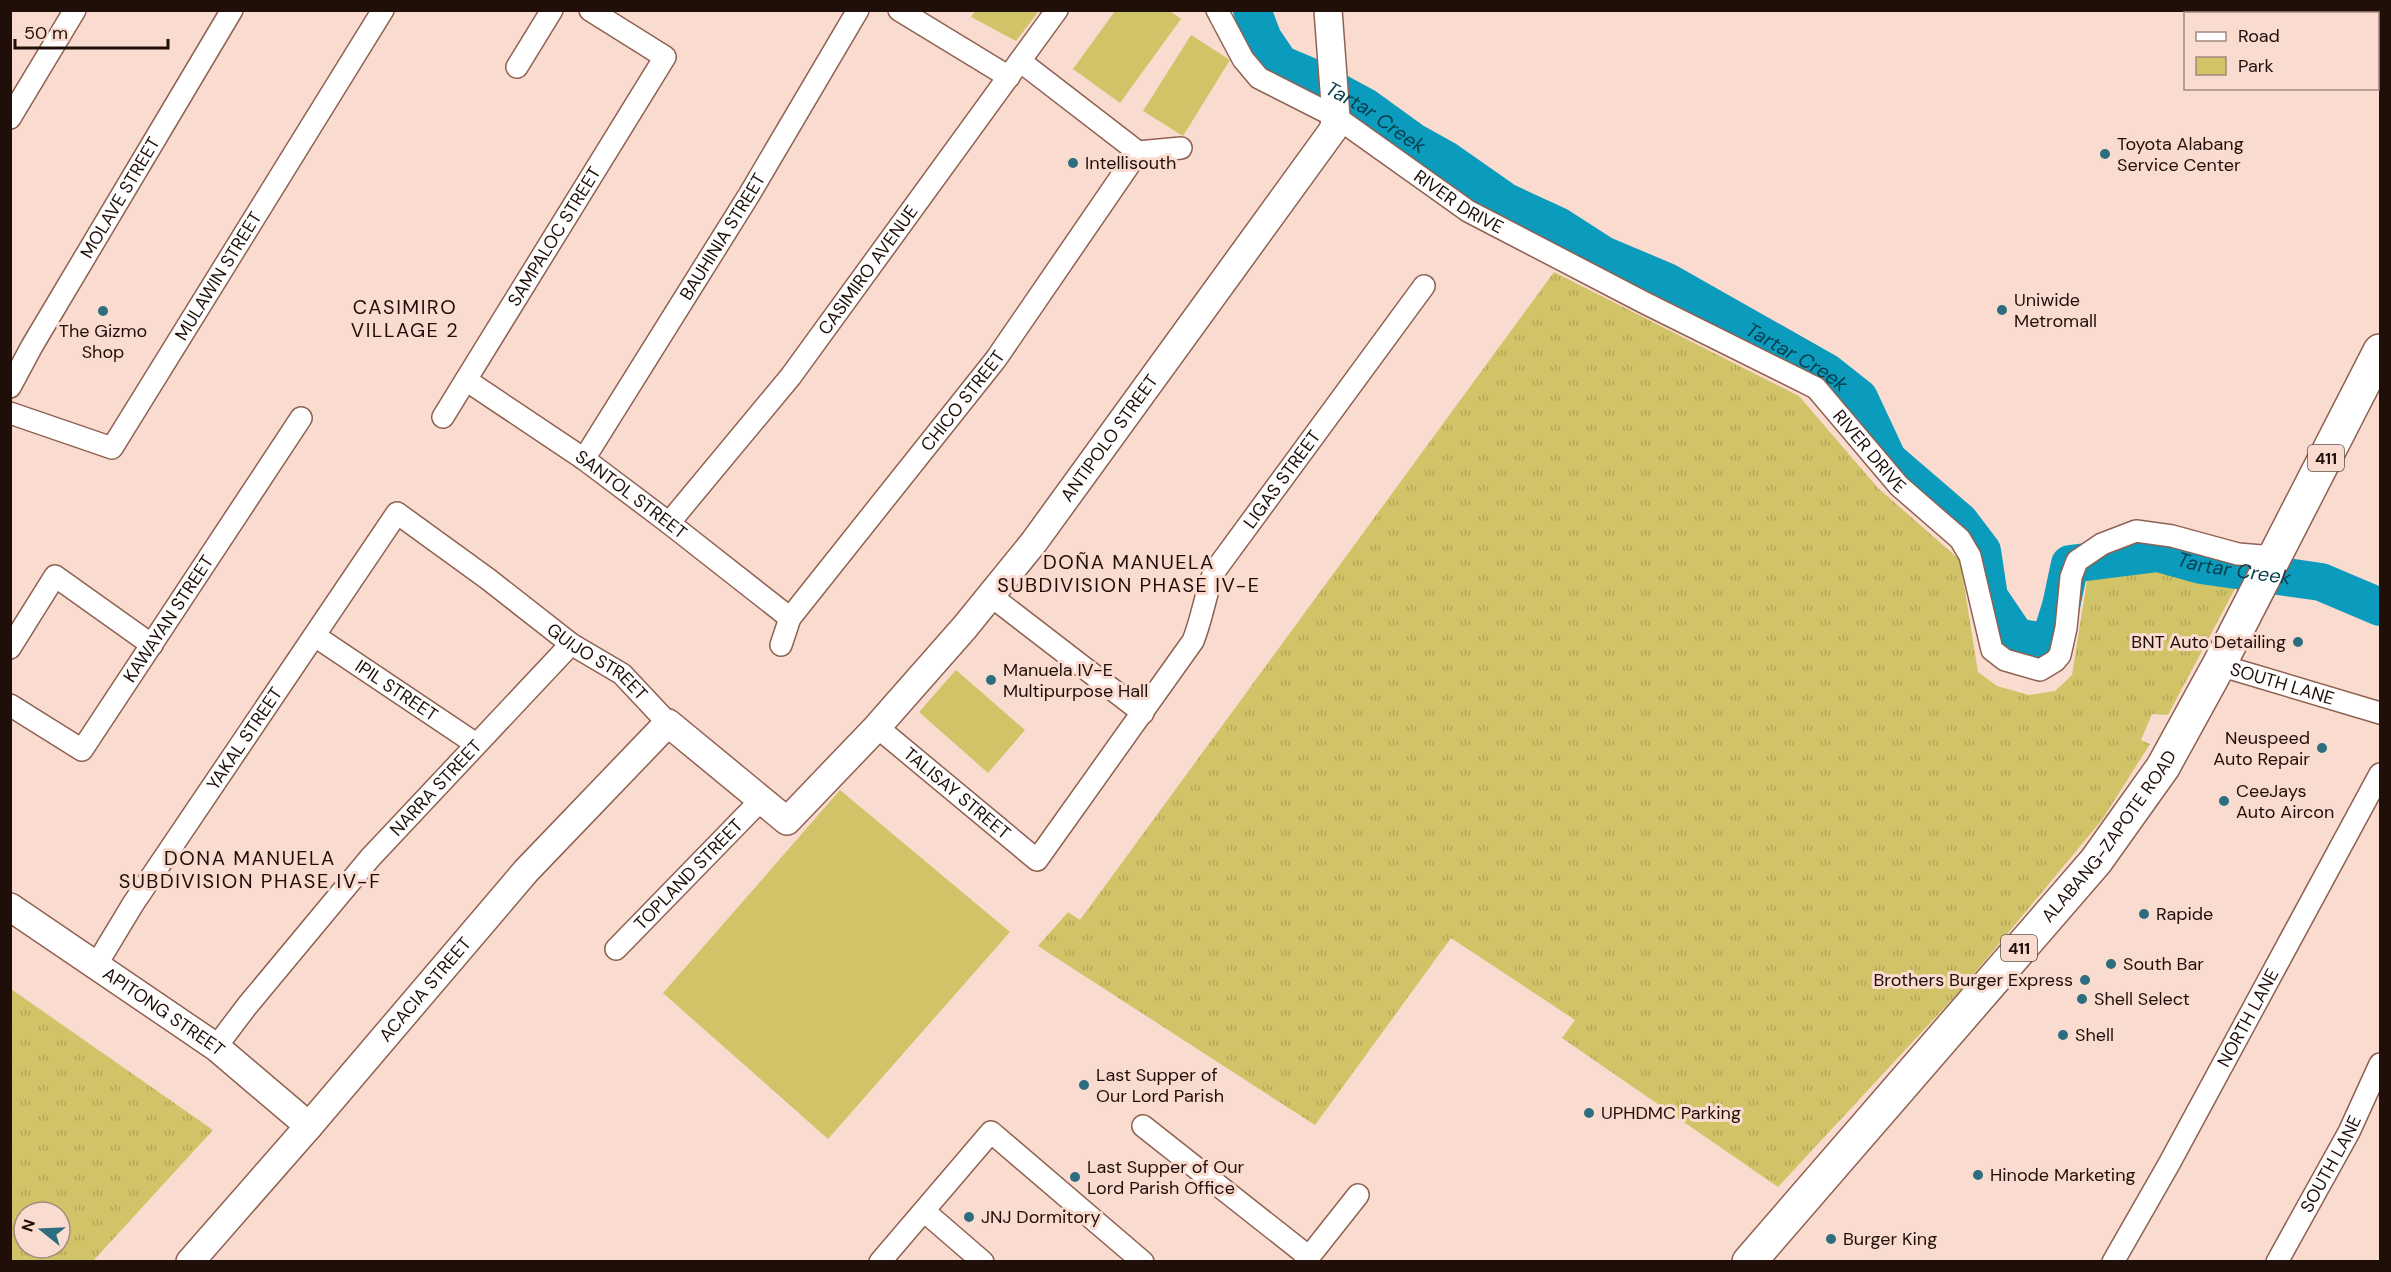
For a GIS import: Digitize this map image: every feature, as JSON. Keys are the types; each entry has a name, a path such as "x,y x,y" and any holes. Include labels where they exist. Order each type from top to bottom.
{"highway":[{"name":"ALABANG-ZAPOTE ROAD","path":"1749,1262 2096,861 2163,767 2219,665 2380,351"}],"street":[{"path":"10,118 75,10"},
{"name":"MOLAVE STREET","path":"10,387 231,10"},
{"name":"MULAWIN STREET","path":"10,413 112,448 383,10"},
{"path":"517,68 552,10"},
{"name":"SAMPALOC STREET","path":"443,417 665,57 590,10"},
{"name":"BAUHINIA STREET","path":"584,459 749,195 858,10"},
{"path":"899,10 1015,69 1138,152 1181,148"},
{"name":"CASIMIRO AVENUE","path":"669,523 791,375 1057,10"},
{"name":"RIVER DRIVE","path":"1217,10 1243,59 1259,78 1336,110 1468,211 1816,388 1899,486 1960,538 1970,556 1992,650 2005,660 2040,670 2055,661 2060,655 2066,628 2071,577 2077,561 2102,544 2136,531 2172,536 2238,554 2272,560"},
{"path":"1328,10 1336,110"},
{"name":"ANTIPOLO STREET","path":"787,821 877,727 991,596 1034,542 1333,130 1336,110"},
{"name":"CHICO STREET","path":"781,645 790,618 996,359 1138,152"},
{"name":"LIGAS STREET","path":"1037,860 1193,641 1214,572 1424,286"},
{"name":"SANTOL STREET","path":"466,380 584,459 790,618"},
{"name":"KAWAYAN STREET","path":"10,705 82,750 301,418"},
{"name":"YAKAL STREET","path":"95,966 133,904 397,513"},
{"name":"GUIJO STREET","path":"397,513 488,579 571,644 622,674 668,723 787,821"},
{"path":"10,648 55,576 152,645"},
{"path":"991,596 1143,713"},
{"name":"IPIL STREET","path":"315,636 476,744"},
{"name":"NARRA STREET","path":"216,1047 247,1006 370,858 571,644"},
{"name":"SOUTH LANE","path":"2219,665 2380,713"},
{"name":"ACACIA STREET","path":"190,1262 526,871 668,723"},
{"name":"TALISAY STREET","path":"877,727 1037,860"},
{"name":"NORTH LANE","path":"2113,1262 2169,1164 2380,774"},
{"name":"TOPLAND STREET","path":"616,949 761,800"},
{"name":"APITONG STREET","path":"10,908 216,1047 309,1126"},
{"name":"SOUTH LANE","path":"2277,1262 2349,1132 2380,1064"},
{"path":"1143,1126 1307,1259 1358,1195"},
{"path":"880,1262 991,1132 1143,1262"},
{"path":"924,1211 983,1262"}],"green space":[{"path":"975,11 1039,11 1016,41 971,17"},
{"path":"1115,11 1170,11 1181,19 1120,103 1073,69"},
{"path":"1191,35 1230,60 1183,136 1143,111"},
{"path":"1554,272 1799,396 1878,488 1960,560 1978,672 1997,686 2029,695 2055,691 2072,675 2087,580 2132,556 2150,558 2238,583 2168,715 2152,714 2141,740 2150,744 2102,820 1959,992 1778,1187 1562,1038 1575,1020 1451,938 1315,1125 1038,946 1068,912 1080,920"},
{"path":"956,670 1025,730 988,773 919,712"},
{"path":"840,790 1010,932 828,1139 663,993"},
{"path":"11,989 213,1130 93,1261 11,1261"}],"waterway":[{"name":"Tartar Creek","path":"1252,10 1263,39 1280,64 1306,75 1365,107 1412,141 1446,160 1506,202 1558,226 1603,255 1667,282 1826,372 1859,398 1888,460 1960,522 1982,551 1989,597 2016,637 2038,641 2052,635 2070,564 2158,553 2201,565 2321,582 2380,607"}],"place":[{"name":"Toyota Alabang Service Center","path":"2105,154"},
{"name":"Intellisouth","path":"1073,163"},
{"name":"Uniwide Metromall","path":"2002,310"},
{"name":"The Gizmo Shop","path":"103,311"},
{"name":"BNT Auto Detailing","path":"2298,642"},
{"name":"Manuela IV-E Multipurpose Hall","path":"991,680"},
{"name":"Neuspeed Auto Repair","path":"2322,748"},
{"name":"CeeJays Auto Aircon","path":"2224,801"},
{"name":"Rapide","path":"2144,914"},
{"name":"South Bar","path":"2111,964"},
{"name":"Brothers Burger Express","path":"2085,980"},
{"name":"Shell Select","path":"2082,999"},
{"name":"Shell","path":"2063,1035"},
{"name":"Last Supper of Our Lord Parish","path":"1084,1085"},
{"name":"UPHDMC Parking","path":"1589,1113"},
{"name":"Hinode Marketing","path":"1978,1175"},
{"name":"Last Supper of Our Lord Parish Office","path":"1075,1177"},
{"name":"JNJ Dormitory","path":"969,1217"},
{"name":"Burger King","path":"1831,1239"}],"district":[{"name":"CASIMIRO VILLAGE 2","path":"405,318"},
{"name":"DOÑA MANUELA SUBDIVISION PHASE IV-E","path":"1129,574"},
{"name":"DONA MANUELA SUBDIVISION PHASE IV-F","path":"250,870"}]}
